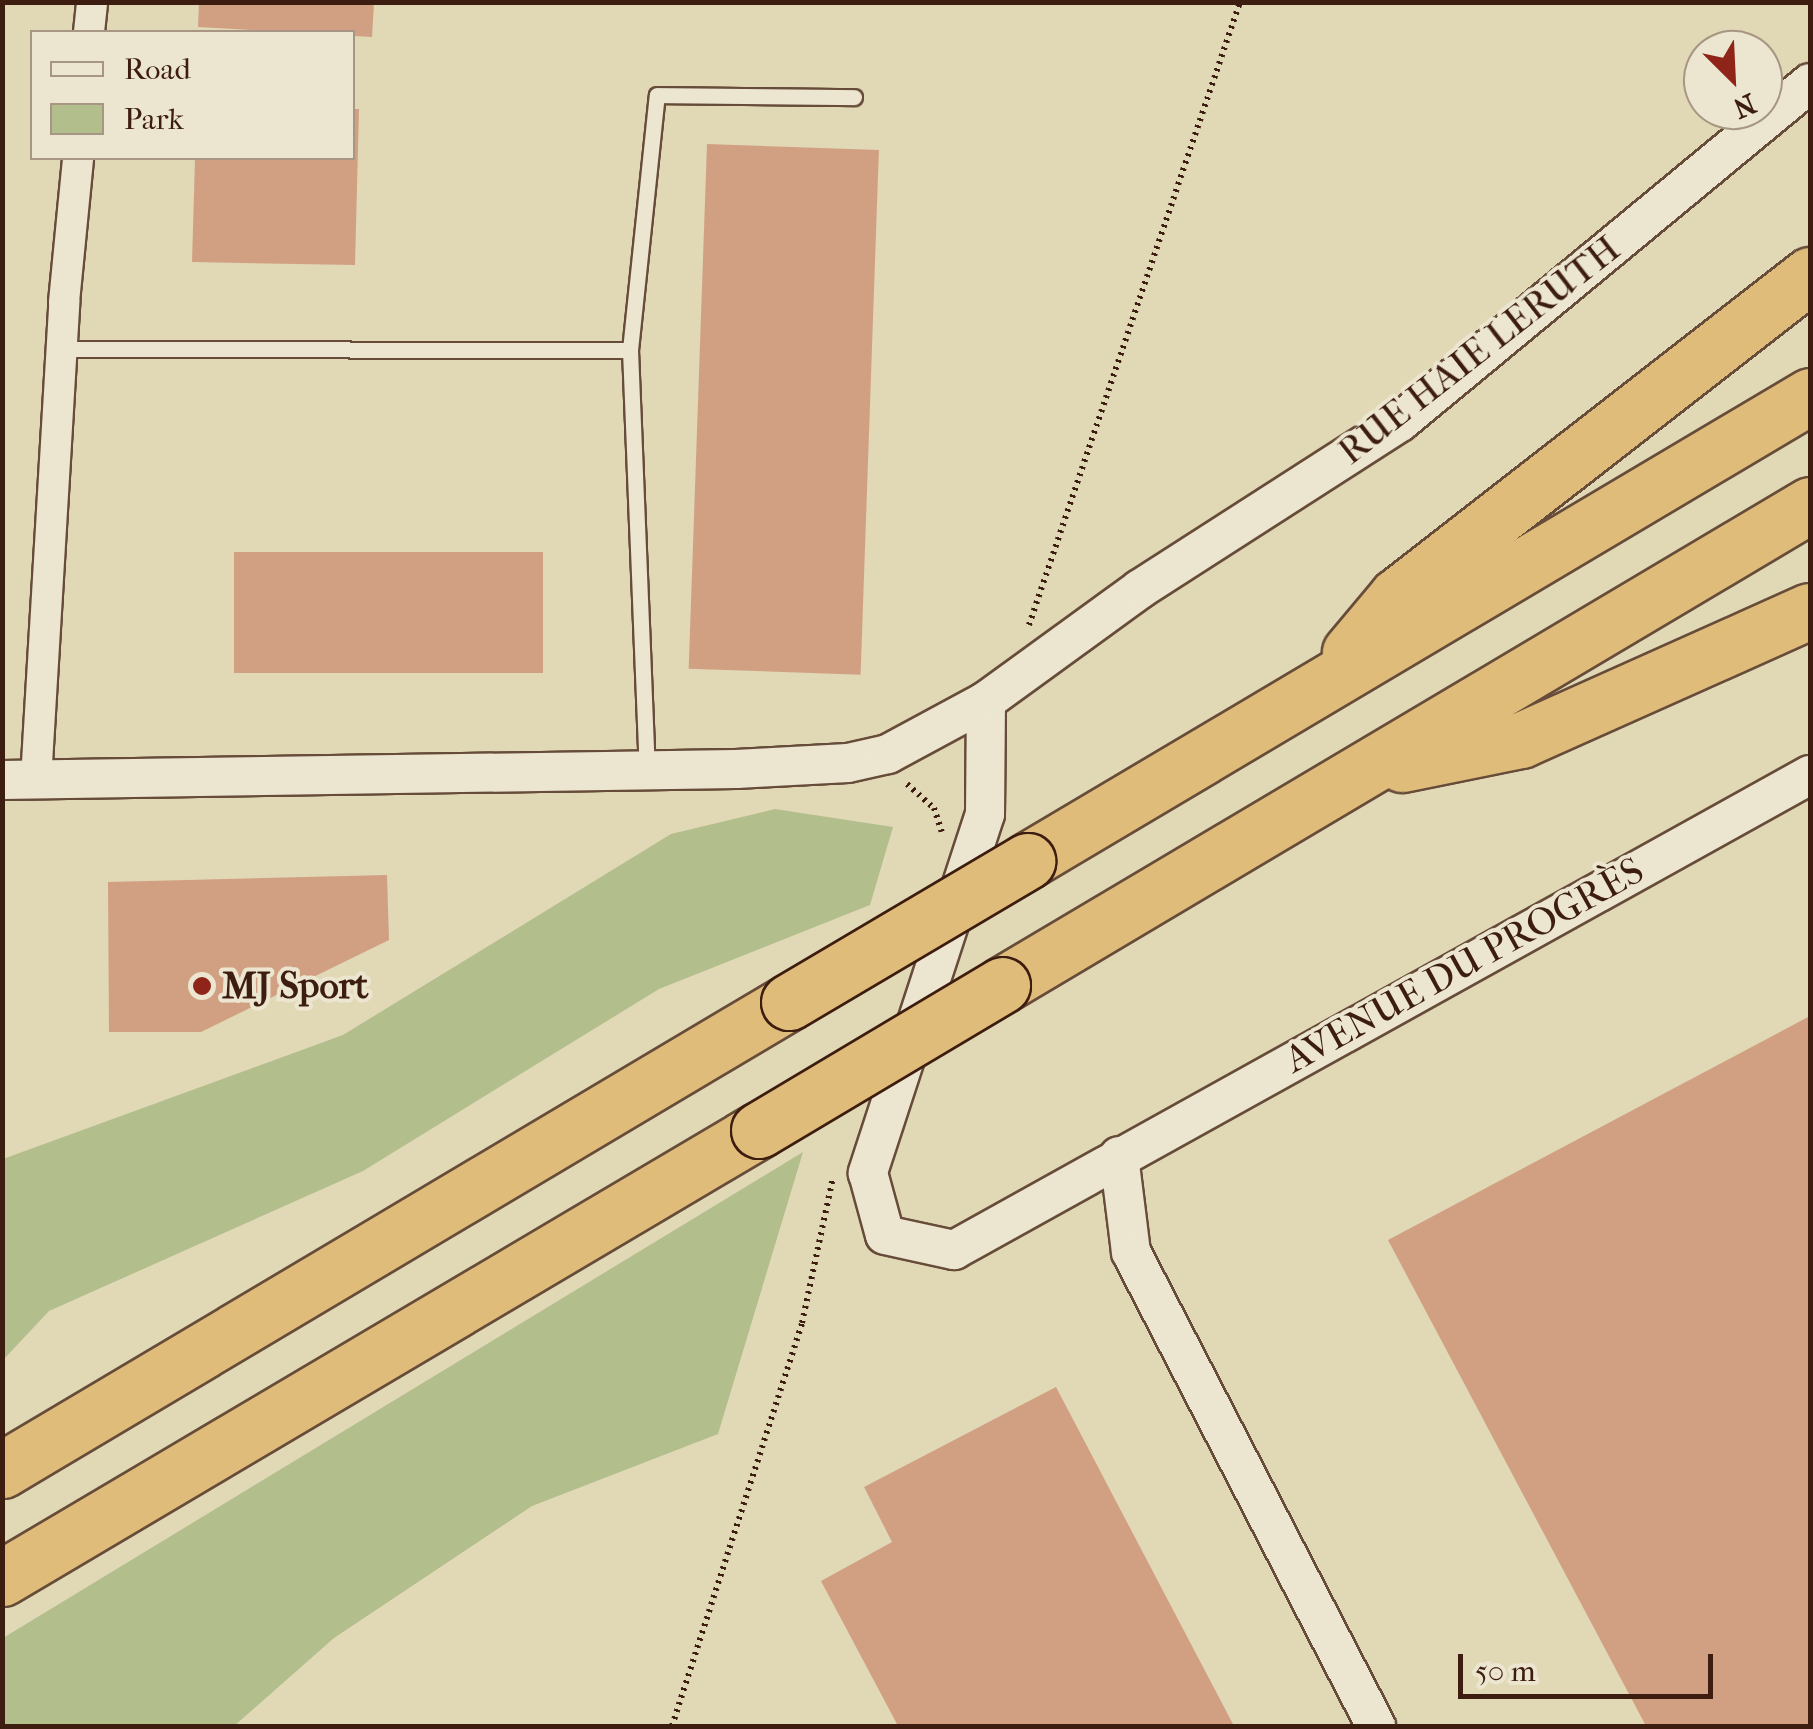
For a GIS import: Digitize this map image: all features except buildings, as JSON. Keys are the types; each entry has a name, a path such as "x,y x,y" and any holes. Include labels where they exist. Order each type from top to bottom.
{"highway":[{"path":"1320,687 1398,596 1810,275"},
{"path":"2,1470 1810,396"},
{"path":"2,1578 1810,505"},
{"path":"1360,772 1521,740 1810,611"}],"street":[{"path":"89,30 92,2"},
{"name":"RUE HAIE LERUTH","path":"20,780 647,771 848,763 888,754 986,701 1140,589 1400,422 1810,84"},
{"path":"20,780 78,160"},
{"name":"AVENUE DU PROGRÈS","path":"986,701 985,814 868,1173 885,1236 954,1250 1810,775"},
{"path":"1118,1156 1131,1252 1376,1726"}],"lane":[{"path":"647,771 630,350 657,95 854,97"},
{"path":"62,350 630,350"}],"path":[{"path":"1057,542 1240,2"},
{"path":"672,1726 802,1323 830,1187"}],"green space":[{"path":"775,809 893,827 870,905 659,989 363,1171 49,1311 3,1360 3,1159 343,1035 671,834"},
{"path":"803,1152 718,1434 532,1506 334,1638 234,1726 3,1726 3,1638"}],"place":[{"name":"MJ Sport","path":"202,986"}]}
